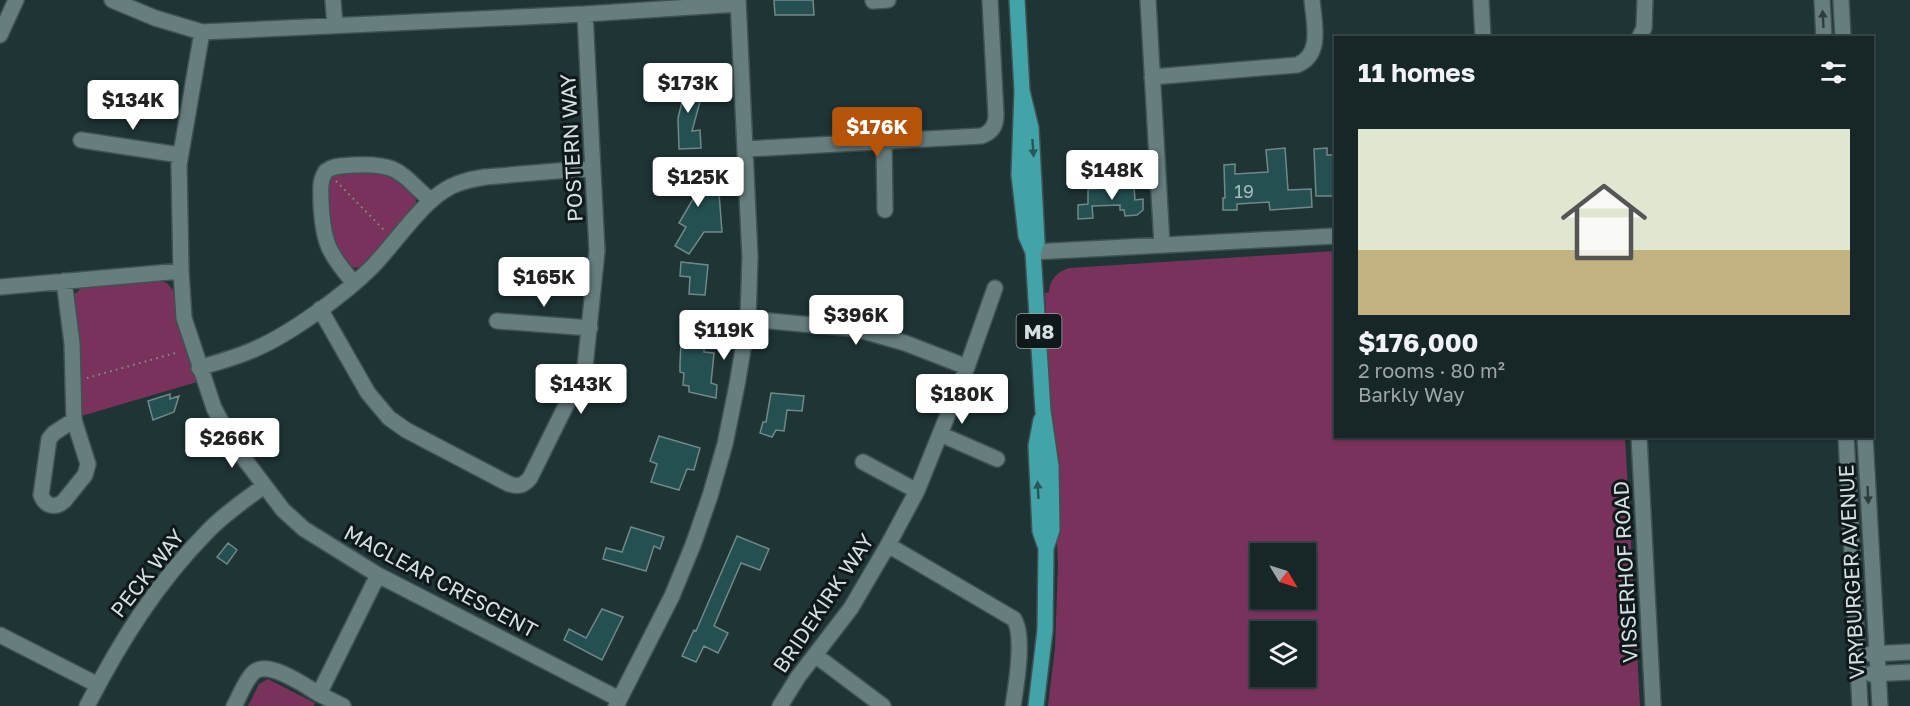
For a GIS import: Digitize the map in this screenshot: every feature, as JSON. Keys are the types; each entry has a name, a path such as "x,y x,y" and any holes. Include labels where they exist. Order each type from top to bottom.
{"main road":[{"name":"M8","path":"1017,0 1022,91 1019,175 1026,236 1034,252 1043,411 1051,466 1052,530 1046,548 1045,630 1036,706"}],"street":[{"path":"0,34 15,0"},
{"path":"112,0 155,18 202,32 585,15 738,2 750,232 748,319 731,415 710,496 672,596 617,702"},
{"path":"333,0 334,26"},
{"path":"873,1 888,0"},
{"path":"746,148 981,136 992,129 996,115 990,0"},
{"path":"1148,0 1162,244"},
{"path":"1152,77 1296,65 1305,62 1311,56 1315,45 1312,0"},
{"path":"1481,0 1483,36"},
{"path":"1640,36 1644,28 1645,0"},
{"path":"1822,0 1824,36"},
{"path":"1841,0 1843,36"},
{"name":"POSTERN WAY","path":"320,309 368,393 389,418 445,452 508,484 517,486 525,484 585,367 590,328 597,251 585,15"},
{"name":"MACLEAR CRESCENT","path":"202,32 180,155 181,271 184,318 199,368 224,429 264,486 296,522 378,575 617,702"},
{"path":"81,140 180,155"},
{"path":"884,141 885,210"},
{"path":"354,283 331,254 322,230 321,181 326,171 338,166 385,165 394,168 431,201"},
{"path":"199,368 254,350 320,309 371,268 431,201 449,188 469,180 530,172 593,168"},
{"path":"1034,252 1334,236"},
{"path":"0,286 181,271"},
{"path":"64,281 72,343 74,420 88,460 87,470 64,501 52,506 45,502 41,495 48,443 54,433 74,420"},
{"name":"BRIDEKIRK WAY","path":"780,706 792,686 851,608 917,491 967,367 995,288"},
{"path":"748,319 856,329 905,343 967,367"},
{"path":"497,321 590,328"},
{"path":"940,434 997,459"},
{"name":"VISSERHOF ROAD","path":"1639,438 1653,706"},
{"name":"VRYBURGER AVENUE","path":"1846,438 1860,706"},
{"name":"VRYBURGER AVENUE","path":"1864,438 1880,706"},
{"path":"863,462 917,491"},
{"name":"PECK WAY","path":"87,706 120,643 180,561 208,530 264,486"},
{"path":"888,545 1014,619 1017,624 1019,641 1013,706"},
{"path":"319,694 378,575"},
{"path":"0,635 98,685"},
{"path":"1858,654 1910,652"},
{"path":"815,655 883,706"},
{"path":"234,706 250,677 262,668 277,671 343,706"},
{"path":"1859,674 1910,672"}],"path":[{"path":"326,171 395,241"},
{"path":"72,382 193,348"}],"shaded area":[{"path":"385,171 411,191 416,208 363,266 355,268 347,265 331,241 326,188 330,177 336,172"},
{"path":"1334,251 1334,438 1625,438 1640,706 1048,706 1055,648 1058,565 1045,293 1049,292 1055,277 1069,268"},
{"path":"158,279 168,284 175,293 197,382 78,417 74,295 83,286"},
{"path":"268,679 315,703 314,706 248,706 259,684"}],"building":[{"path":"774,0 813,0 814,15 775,15"},
{"path":"670,82 684,86 685,82 704,87 692,131 700,130 701,148 679,149 678,118 683,98 667,93"},
{"path":"1285,148 1288,190 1311,189 1312,207 1270,210 1269,202 1237,204 1237,210 1223,210 1224,165 1235,164 1235,174 1268,172 1266,150"},
{"path":"1327,148 1327,155 1334,155 1334,196 1316,196 1314,149"},
{"path":"709,172 710,180 718,180 722,232 704,232 689,254 675,246 686,227 679,223 696,194 673,195 672,177"},
{"path":"1134,186 1135,200 1143,199 1143,210 1137,215 1125,216 1124,210 1120,210 1120,205 1092,206 1093,218 1078,219 1078,205 1088,204 1088,189"},
{"path":"681,262 708,265 705,295 689,294 690,277 680,276"},
{"path":"682,318 706,319 704,352 714,353 711,383 717,385 716,398 689,392 689,386 683,385 684,373 680,372"},
{"path":"771,393 804,396 802,411 787,410 784,431 776,430 772,437 760,433 763,422 766,422"},
{"path":"170,394 170,399 179,396 174,412 153,420 148,401"},
{"path":"659,436 700,448 694,470 687,469 679,490 651,482 657,464 650,461"},
{"path":"631,527 664,537 660,549 654,546 646,571 603,559 606,548 622,552"},
{"path":"737,536 769,549 760,570 741,563 714,626 728,633 718,653 704,646 696,662 682,656 694,630 696,631"},
{"path":"228,543 237,550 227,564 217,557"},
{"path":"602,609 623,617 602,660 564,640 569,629 586,638"}]}
